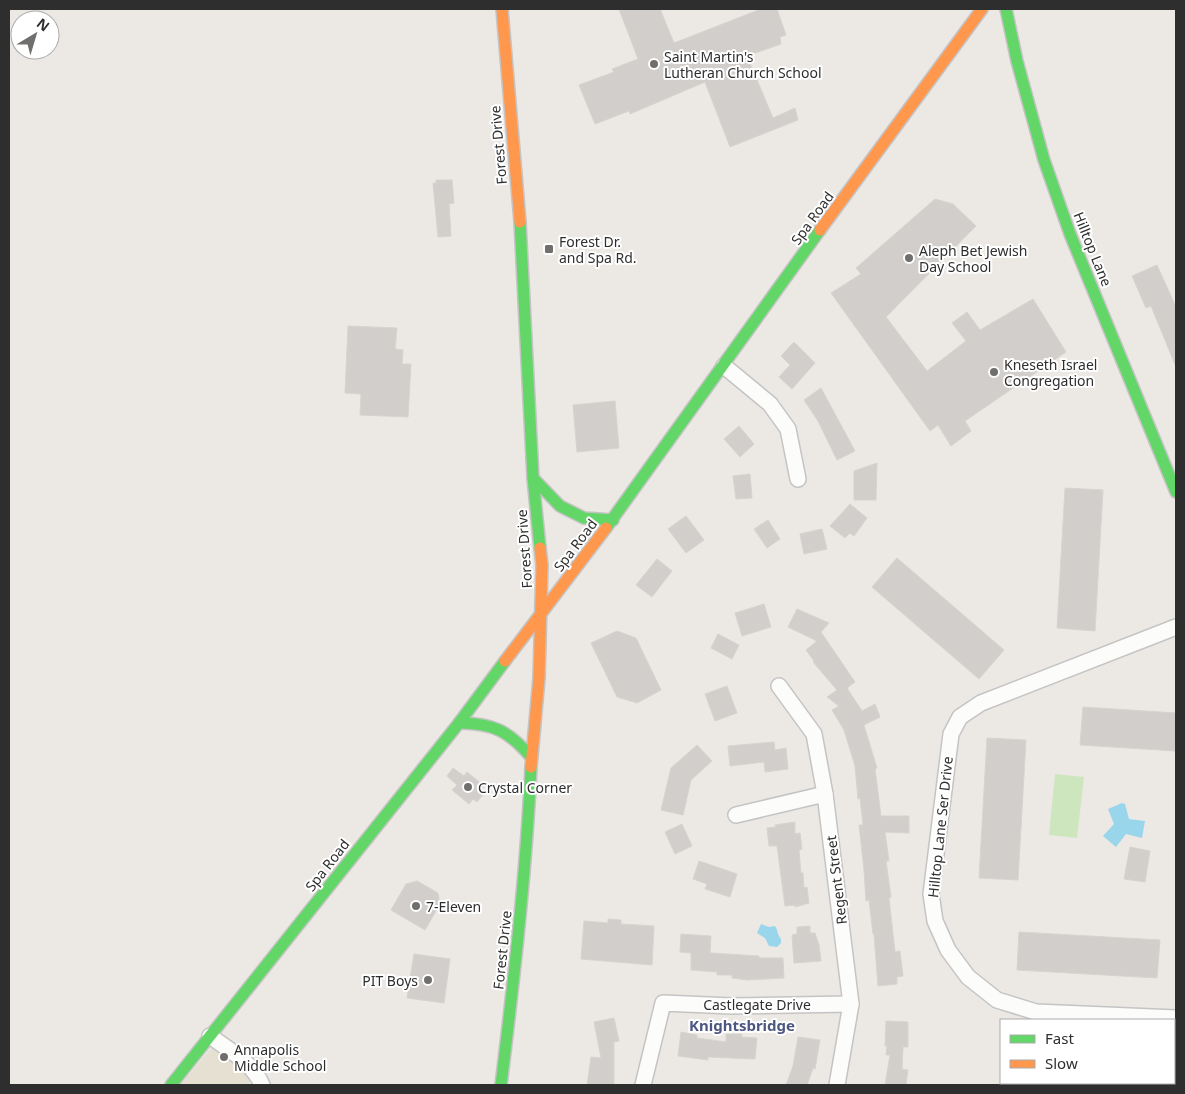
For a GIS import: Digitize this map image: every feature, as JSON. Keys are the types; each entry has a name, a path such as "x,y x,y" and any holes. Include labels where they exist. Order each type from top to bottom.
{"main road":[{"name":"Forest Drive","path":"501,1085 521,923 527,847 530,757 539,678 542,612 542,565 533,478 519,212 502,9"},
{"name":"Spa Road","path":"172,1085 459,723 613,520 920,92 982,9"},
{"name":"Hilltop Lane","path":"1006,9 1016,61 1044,160 1070,234 1171,466 1176,492"},
{"path":"533,478 560,506 584,518 613,520"},
{"path":"459,723 480,722 499,728 521,744 530,757"}],"street":[{"path":"724,366 770,404 788,429 798,479"},
{"name":"Hilltop Lane Ser Drive","path":"1176,627 980,703 960,717 951,734 930,894 935,921 948,950 968,977 997,1000 1036,1012 1176,1018"},
{"name":"Regent Street","path":"778,686 814,734 825,794 851,1004 837,1085"},
{"path":"736,815 825,794"},
{"name":"Castlegate Drive","path":"643,1085 663,1003 731,1006 851,1004"},
{"path":"210,1036 249,1065 258,1076 262,1085"}],"shaded area":[{"name":"Annapolis Middle School","path":"215,1044 252,1067 249,1085 180,1085"}],"green space":[{"path":"1055,774 1084,777 1077,838 1049,835"}],"water":[{"path":"1122,803 1125,804 1129,819 1145,821 1142,838 1126,834 1116,847 1103,836 1114,824 1108,809"},
{"path":"761,924 769,927 775,926 781,939 781,943 777,947 769,946 765,938 757,933"}],"building":[{"path":"619,9 660,9 674,43 761,9 777,9 786,35 780,37 781,44 747,56 773,118 795,108 798,120 730,147 705,82 630,114 629,111 595,124 579,85 614,72 612,69 638,59"},
{"path":"436,180 452,180 454,203 449,204 451,236 438,237 433,183 436,183"},
{"path":"935,199 953,204 976,226 886,317 927,371 966,341 952,323 967,312 980,330 1033,299 1066,352 965,421 971,431 951,446 938,425 930,431 831,293 861,274 856,268"},
{"path":"1157,265 1176,307 1176,367 1151,306 1146,308 1132,276"},
{"path":"348,326 397,328 395,349 403,350 402,364 411,364 408,417 360,415 361,394 345,393"},
{"path":"794,342 815,363 792,389 779,377 790,365 781,356"},
{"path":"821,388 855,451 837,460 818,421 804,400"},
{"path":"615,401 619,448 577,452 573,405"},
{"path":"739,426 754,444 740,457 724,439"},
{"path":"877,463 876,500 854,500 854,471"},
{"path":"750,474 752,498 736,499 733,476"},
{"path":"1065,488 1103,490 1095,631 1057,628"},
{"path":"850,504 867,518 854,536 850,533 845,538 830,526"},
{"path":"686,516 704,540 686,553 668,529"},
{"path":"768,520 780,539 767,548 754,529"},
{"path":"822,529 827,549 804,554 800,534"},
{"path":"897,558 1004,650 979,679 872,587"},
{"path":"657,559 672,571 652,597 636,585"},
{"path":"764,604 771,627 742,636 735,613"},
{"path":"797,609 829,623 821,632 855,682 847,688 862,711 875,704 880,717 864,725 877,768 875,769 881,816 909,816 909,833 885,832 889,861 886,861 895,952 900,951 903,976 897,977 897,984 878,986 874,934 869,900 866,901 859,825 863,825 855,766 844,730 832,710 839,706 827,697 837,690 813,662 806,650 817,641 788,627"},
{"path":"617,631 636,638 661,690 637,703 617,697 591,643"},
{"path":"718,634 739,645 732,659 711,648"},
{"path":"727,686 737,713 715,721 705,694"},
{"path":"1083,707 1176,713 1176,751 1080,745"},
{"path":"987,738 1026,740 1018,880 979,878"},
{"path":"774,742 775,750 786,748 788,769 765,772 764,762 730,766 728,746"},
{"path":"697,745 712,761 691,780 683,815 661,810 671,768"},
{"name":"Crystal Corner","path":"453,768 464,776 467,772 484,786 481,789 485,792 477,802 473,799 469,804 452,790 457,785 447,776"},
{"path":"795,822 795,834 800,833 802,849 799,850 801,873 803,873 804,888 807,887 809,903 795,907 795,905 785,906 777,846 769,846 767,828"},
{"path":"682,824 692,846 675,854 665,832"},
{"path":"1130,847 1150,851 1145,882 1124,879"},
{"path":"699,861 737,874 730,897 705,889 707,884 693,879"},
{"name":"7-Eleven","path":"417,881 438,893 440,904 425,930 391,910 406,884"},
{"path":"608,919 621,920 621,924 654,926 652,965 581,959 584,921 608,923"},
{"path":"810,926 810,933 815,933 819,945 821,961 794,963 792,935 797,934 797,927"},
{"path":"1019,932 1160,940 1157,978 1017,970"},
{"path":"681,934 711,936 710,953 759,956 759,958 783,958 784,978 748,980 732,978 732,975 717,975 717,972 691,970 691,953 680,952"},
{"name":"PIT Boys","path":"414,954 450,959 444,1003 407,998"},
{"path":"614,1018 619,1041 614,1042 614,1085 587,1085 591,1057 601,1058 594,1022"},
{"path":"886,1021 908,1022 908,1047 903,1047 902,1069 908,1070 906,1085 885,1085 890,1055 886,1055"},
{"path":"681,1032 697,1035 697,1038 726,1042 726,1034 742,1034 741,1037 757,1038 755,1059 708,1057 708,1060 678,1056"},
{"path":"798,1037 820,1040 815,1069 813,1068 807,1085 786,1085 793,1066"}],"traffic: fast":[{"path":"1006,9 1017,61 1044,160 1070,234 1176,492"},
{"path":"520,222 533,478 540,548"},
{"path":"606,528 820,230"},
{"path":"533,478 560,506 584,518 613,520"},
{"path":"171,1085 459,723 505,661"},
{"path":"459,723 471,723 500,730 515,741 531,757"},
{"path":"501,1085 519,926 531,767"}],"traffic: slow":[{"path":"502,9 520,222"},
{"path":"820,230 982,9"},
{"path":"505,661 606,528"},
{"path":"531,767 539,678 542,565 540,548"}],"place":[{"name":"Saint Martin's Lutheran Church School","path":"654,64"},
{"name":"Forest Dr. and Spa Rd.","path":"549,249"},
{"name":"Aleph Bet Jewish Day School","path":"909,258"},
{"name":"Kneseth Israel Congregation","path":"994,372"},
{"name":"Crystal Corner","path":"468,787"},
{"name":"7-Eleven","path":"416,906"},
{"name":"PIT Boys","path":"428,980"},
{"name":"Annapolis Middle School","path":"224,1057"}],"district":[{"name":"Knightsbridge","path":"742,1025"}]}
